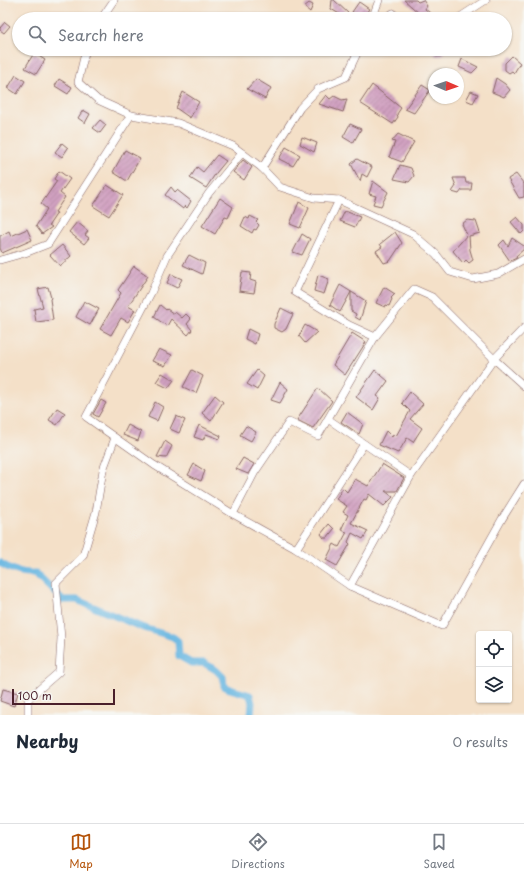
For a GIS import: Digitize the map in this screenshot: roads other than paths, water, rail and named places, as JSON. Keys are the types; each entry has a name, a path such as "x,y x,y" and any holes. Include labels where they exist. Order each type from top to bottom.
{"street":[{"path":"106,12 114,0"},
{"path":"375,12 379,0"},
{"path":"468,12 486,0"},
{"path":"84,56 78,82 98,100 131,115 178,123 233,146 262,168 280,187 314,198 339,200 413,234 436,254 450,272 473,279 498,274 524,258"},
{"path":"262,168 300,108 318,89 346,77 356,56"},
{"path":"0,260 25,253 48,244 131,115"},
{"path":"242,152 209,193 167,256 151,293 86,417 154,465 233,514 296,549 350,586 442,626 502,519 524,484"},
{"path":"339,200 295,292 349,325 375,337"},
{"path":"233,514 255,472 288,422 318,436 375,337 414,289 432,297 494,359 524,386"},
{"path":"350,586 411,476 494,359 524,328"},
{"path":"328,419 411,476"},
{"path":"28,715 28,699 59,672 61,638 56,583 83,556 96,512 103,470 116,438"},
{"path":"296,549 364,444"}],"waterway":[{"path":"0,563 17,571 35,573 62,600 77,600 141,627 173,637 178,641 179,656 191,663 204,663 216,670 223,677 224,686 250,695 252,703 251,715"}]}
